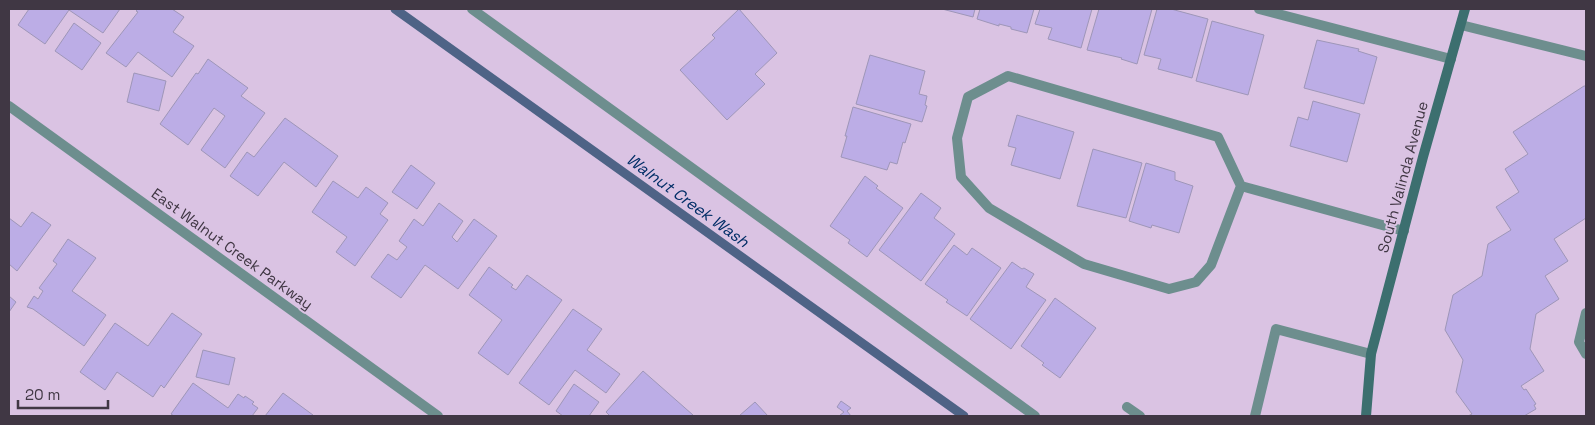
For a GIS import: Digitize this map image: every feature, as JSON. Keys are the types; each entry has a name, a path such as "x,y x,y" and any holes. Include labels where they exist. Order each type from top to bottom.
{"main road":[{"name":"South Valinda Avenue","path":"1366,416 1372,354 1465,9"}],"street":[{"path":"472,9 1035,416"},
{"path":"1259,9 1451,58"},
{"path":"1461,24 1586,56"},
{"path":"1241,186 1212,265 1196,282 1169,289 1084,264 989,208 961,176 957,138 968,97 1008,76 1218,137 1241,186 1404,231"},
{"name":"East Walnut Creek Parkway","path":"9,106 438,416"},
{"path":"1586,314 1579,342 1586,354"},
{"path":"1255,416 1276,329 1372,354"},
{"path":"1127,407 1140,416"}],"building":[{"path":"29,9 120,9 103,33 69,10 45,44 18,25"},
{"path":"138,9 172,9 184,17 173,32 194,46 172,77 138,52 126,67 106,53 138,12 136,11"},
{"path":"739,9 777,53 755,74 765,84 727,120 680,70 715,38 712,35"},
{"path":"942,9 975,9 973,17"},
{"path":"980,9 1034,9 1027,33 977,19"},
{"path":"1040,9 1092,9 1081,48 1048,39 1052,28 1035,24"},
{"path":"1099,9 1152,9 1137,64 1122,58 1087,50"},
{"path":"1157,9 1171,9 1208,19 1192,78 1158,69 1161,59 1144,55"},
{"path":"1212,21 1264,35 1248,95 1196,81"},
{"path":"74,23 101,43 82,70 55,51"},
{"path":"1317,40 1359,49 1358,51 1377,57 1364,104 1304,88"},
{"path":"870,55 925,71 919,94 927,96 925,105 927,106 922,122 856,104"},
{"path":"208,59 248,88 241,96 265,113 225,168 201,150 225,116 214,108 188,145 160,124"},
{"path":"134,73 166,81 159,111 127,102"},
{"path":"1586,86 1586,218 1554,239 1568,261 1545,276 1559,299 1536,314 1530,349 1544,371 1521,386 1524,390 1526,389 1536,404 1534,405 1536,409 1524,416 1468,416 1472,414 1456,392 1463,360 1445,330 1453,295 1482,276 1488,244 1511,230 1496,207 1519,192 1505,169 1528,154 1513,132"},
{"path":"1313,101 1360,114 1347,162 1290,146 1298,117 1308,120"},
{"path":"853,107 911,124 905,143 903,142 897,164 890,162 887,170 841,157"},
{"path":"1017,115 1074,132 1060,179 1011,165 1016,148 1008,146"},
{"path":"285,118 338,156 316,187 284,162 258,196 230,176 247,152 254,157"},
{"path":"1093,149 1142,163 1126,218 1077,206"},
{"path":"1146,163 1175,172 1175,180 1193,186 1179,233 1152,225 1151,228 1129,221"},
{"path":"411,165 435,183 417,209 392,192"},
{"path":"865,176 878,186 876,188 903,208 867,257 848,243 850,240 830,226"},
{"path":"333,181 358,198 366,187 388,203 380,214 388,220 355,266 336,252 347,237 312,212"},
{"path":"921,193 941,208 934,218 955,234 921,281 879,250"},
{"path":"439,203 463,221 452,237 457,242 474,219 497,236 458,289 425,265 401,298 371,277 388,254 397,260 407,247 399,241 414,219 423,226"},
{"path":"32,212 51,225 17,271 9,264 9,218 21,227"},
{"path":"68,239 96,258 72,291 106,315 84,346 33,309 27,307 34,296 38,299 43,291 39,288 57,264 53,261"},
{"path":"954,245 967,255 972,248 1001,268 967,316 946,302 948,300 925,284"},
{"path":"1012,262 1034,274 1026,287 1046,300 1011,349 970,319"},
{"path":"489,267 513,285 511,287 516,290 527,275 562,300 508,375 478,353 502,320 469,295"},
{"path":"9,296 16,302 9,312"},
{"path":"1055,298 1096,328 1060,378 1021,346"},
{"path":"573,309 602,329 587,350 620,374 606,393 575,370 549,405 519,383"},
{"path":"172,313 202,334 164,388 161,385 153,397 117,372 105,390 80,372 115,323 148,346"},
{"path":"203,350 235,358 229,385 196,377"},
{"path":"643,371 693,415 610,416 606,412"},
{"path":"193,383 228,408 238,394 254,402 252,404 258,408 252,416 174,416 171,414"},
{"path":"574,384 599,402 589,416 563,416 556,411"},
{"path":"283,393 313,415 265,416"},
{"path":"841,401 851,408 847,411 851,416 839,416 844,412 837,407"},
{"path":"755,402 768,416 739,416"}],"waterway":[{"name":"Walnut Creek Wash","path":"395,9 964,416"}]}
